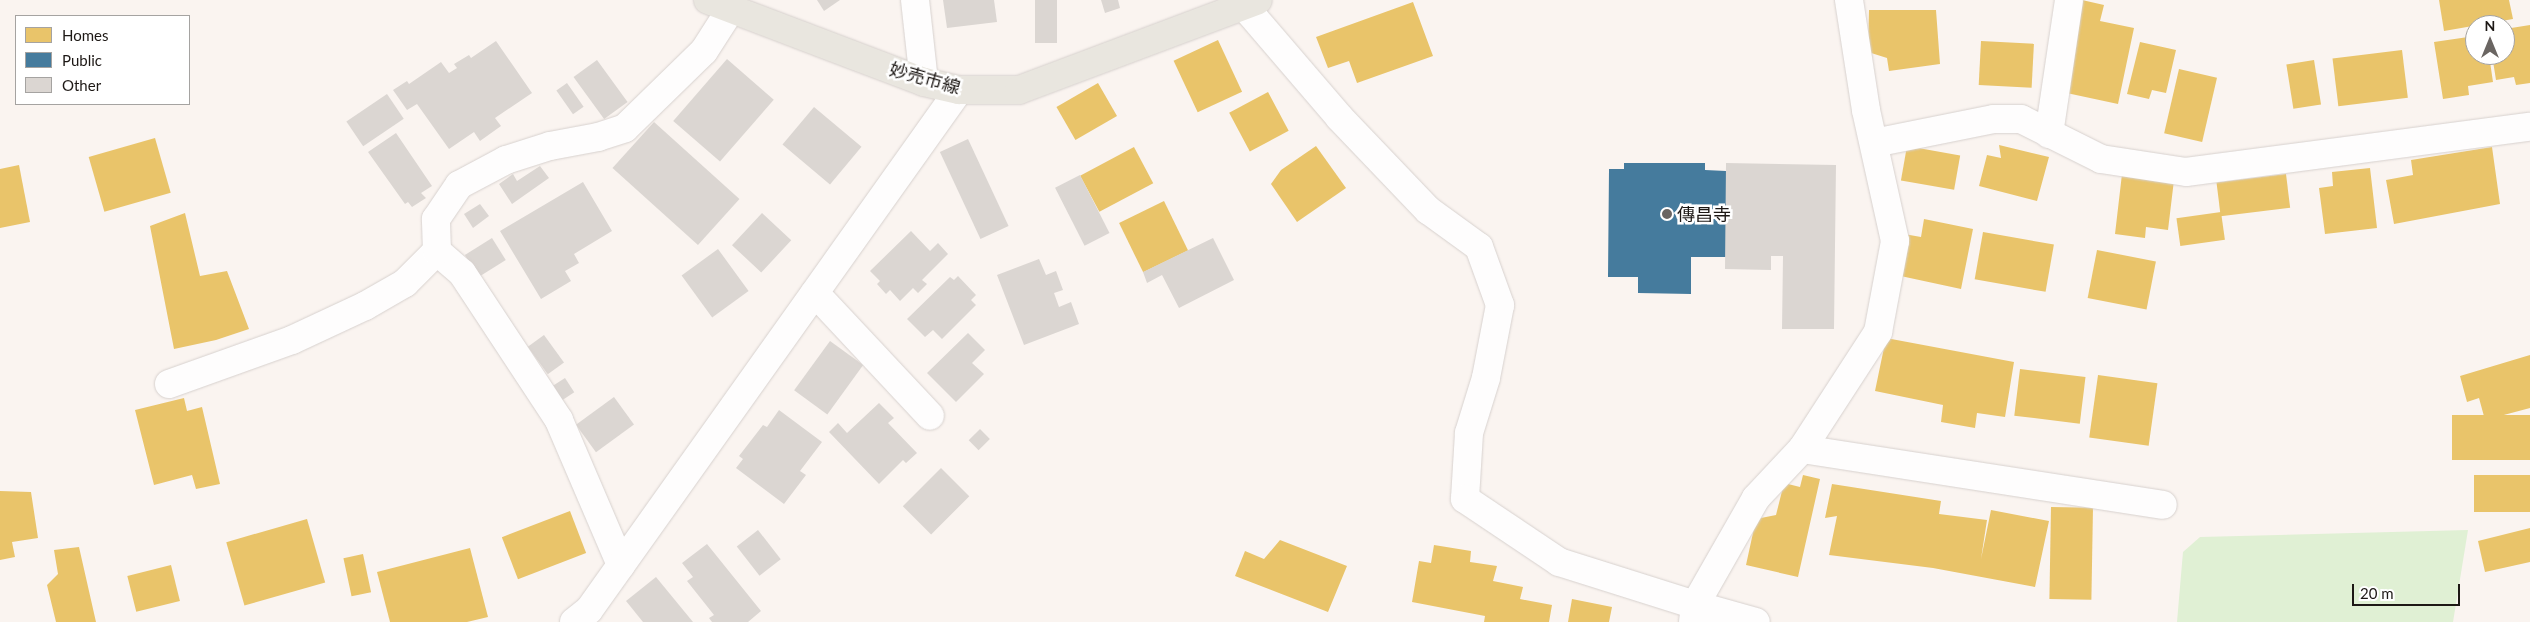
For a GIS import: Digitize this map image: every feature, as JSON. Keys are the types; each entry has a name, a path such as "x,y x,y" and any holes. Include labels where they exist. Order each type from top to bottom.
{"main road":[{"name":"妙売市線","path":"720,4 924,82 960,90 1019,90 1251,3"}],"street":[{"path":"915,0 924,82"},
{"path":"1694,614 1756,498 1802,449 1878,332 1895,241 1874,143 1849,0"},
{"path":"2049,134 2069,0"},
{"path":"1251,3 1339,117 1428,210 1479,247 1500,305 1486,378 1469,433 1465,499 1559,562 1694,614 1756,622"},
{"path":"621,565 559,420 462,273 438,251 436,219 459,185 506,160 550,146 625,128 704,51 720,4"},
{"path":"587,618 621,565 960,90"},
{"path":"1874,143 1994,119 2021,119 2101,159 2186,172 2530,127"},
{"path":"169,384 292,340 365,306 406,283 438,251"},
{"path":"815,293 930,416"},
{"path":"1802,449 2163,505"}],"green space":[{"path":"2468,530 2453,622 2177,622 2183,552 2200,537"}],"building: Homes":[{"path":"2082,0 2104,5 2100,21 2134,28 2118,104 2062,92"},
{"path":"2439,0 2509,0 2512,15 2465,15 2465,27 2444,31"},
{"path":"1413,2 1433,56 1357,83 1349,61 1328,68 1316,37"},
{"path":"1869,10 1936,10 1940,64 1889,71 1887,58 1868,52"},
{"path":"2530,25 2530,83 2516,85 2514,77 2496,80 2494,65 2515,65 2515,27"},
{"path":"2465,37 2465,65 2490,65 2493,82 2468,86 2469,95 2443,99 2434,42"},
{"path":"1218,40 1242,92 1198,112 1174,61"},
{"path":"1981,41 2034,44 2032,88 1979,85"},
{"path":"2140,42 2176,50 2166,93 2152,90 2149,99 2127,94"},
{"path":"2402,50 2408,98 2338,106 2333,59"},
{"path":"2314,60 2321,104 2293,109 2286,64"},
{"path":"2179,69 2217,78 2202,142 2164,133"},
{"path":"1098,83 1117,116 1075,140 1056,107"},
{"path":"1268,92 1289,131 1250,152 1229,113"},
{"path":"155,138 171,193 104,212 89,157"},
{"path":"1999,145 2049,157 2037,201 1979,186 1987,155 2001,158"},
{"path":"1316,146 1346,188 1297,222 1271,184 1281,170"},
{"path":"1907,146 1960,155 1954,190 1901,180"},
{"path":"1134,147 1153,183 1099,212 1080,176"},
{"path":"2492,147 2500,204 2394,224 2386,180 2413,175 2411,160"},
{"path":"19,165 30,222 0,228 0,169"},
{"path":"2370,168 2377,228 2325,234 2319,188 2333,186 2332,172"},
{"path":"2122,174 2174,180 2168,230 2146,227 2145,238 2115,234"},
{"path":"2286,174 2290,208 2221,216 2217,183"},
{"path":"1164,201 1188,250 1143,272 1119,223"},
{"path":"2221,212 2225,240 2180,246 2176,218"},
{"path":"185,213 200,276 227,271 249,329 216,340 174,349 150,226"},
{"path":"1924,219 1973,229 1961,289 1896,275 1904,234 1921,237"},
{"path":"1983,232 2054,245 2046,292 1975,279"},
{"path":"2097,250 2156,261 2147,310 2088,298"},
{"path":"1886,338 2014,362 2005,417 1977,413 1975,428 1941,422 1943,405 1875,391"},
{"path":"2530,355 2530,408 2485,420 2479,398 2467,402 2460,376"},
{"path":"2020,369 2086,377 2080,424 2014,416"},
{"path":"2098,375 2157,383 2149,446 2089,437"},
{"path":"184,398 187,411 202,407 220,484 196,489 192,475 154,485 135,410"},
{"path":"2452,415 2530,415 2530,460 2452,460"},
{"path":"1803,475 1820,479 1798,577 1746,565 1756,519 1776,515 1784,483 1800,487"},
{"path":"2474,475 2530,475 2530,512 2474,512"},
{"path":"1832,484 1941,501 1939,514 1987,520 1981,559 1991,510 2049,521 2035,587 1933,568 1829,555 1837,516 1825,518"},
{"path":"0,491 31,492 38,538 12,542 15,557 0,560"},
{"path":"2051,507 2093,508 2091,600 2049,599"},
{"path":"570,511 586,553 518,579 502,537"},
{"path":"307,519 325,582 244,606 226,542"},
{"path":"2530,528 2530,562 2485,572 2478,541"},
{"path":"1280,540 1347,566 1328,612 1235,576 1245,551 1264,559"},
{"path":"1434,545 1471,551 1470,562 1497,566 1493,581 1523,587 1520,599 1552,605 1549,622 1484,622 1485,616 1412,602 1419,561 1431,563"},
{"path":"79,547 96,622 56,622 47,585 58,574 54,550"},
{"path":"470,548 488,617 467,622 390,622 377,572"},
{"path":"363,554 371,592 352,596 343,558"},
{"path":"171,565 180,601 136,612 127,576"},
{"path":"1572,599 1612,607 1609,622 1568,622"}],"building: Public":[{"name":"傳昌寺","path":"1624,163 1705,163 1705,170 1726,171 1726,257 1691,257 1691,294 1638,293 1638,277 1608,277 1609,169 1624,169"}],"building: Other":[{"path":"817,0 840,0 824,11"},
{"path":"943,0 994,0 997,22 947,28"},
{"path":"1035,0 1057,0 1057,43 1035,43"},
{"path":"1101,0 1118,0 1120,8 1105,13"},
{"path":"496,41 532,93 495,118 501,126 480,141 474,132 449,149 417,104 407,110 393,90 407,81 409,84 441,62 449,73 457,68 454,64 469,55 471,58"},
{"path":"727,59 774,100 720,162 673,121"},
{"path":"597,60 628,102 604,119 574,77"},
{"path":"567,83 584,107 573,114 556,90"},
{"path":"387,94 404,119 363,146 346,121"},
{"path":"814,107 861,147 830,184 783,145"},
{"path":"654,122 739,199 698,245 613,168"},
{"path":"396,133 432,186 421,193 426,198 412,207 408,202 405,204 368,152"},
{"path":"968,139 1009,226 980,239 940,152"},
{"path":"1726,163 1836,165 1834,329 1782,329 1783,256 1771,256 1771,270 1725,269"},
{"path":"540,166 549,178 512,204 499,184 513,174 517,181"},
{"path":"1080,175 1110,233 1085,246 1055,188"},
{"path":"583,182 612,231 574,254 579,263 565,271 571,281 541,299 500,231"},
{"path":"480,204 489,216 473,228 464,214"},
{"path":"762,213 791,240 761,272 732,245"},
{"path":"911,231 930,251 938,243 948,254 922,280 927,284 918,293 913,288 900,301 890,290 886,294 877,284 880,281 870,271"},
{"path":"492,238 506,260 479,277 465,255"},
{"path":"1213,238 1234,280 1179,308 1162,275 1147,283 1143,272"},
{"path":"718,249 749,291 712,318 682,275"},
{"path":"1039,259 1046,275 1056,271 1063,290 1054,293 1059,307 1071,302 1079,324 1024,345 997,275"},
{"path":"958,276 976,295 971,300 976,305 942,339 933,330 925,337 907,319 950,277 954,280"},
{"path":"968,333 985,350 972,363 984,374 956,402 927,373"},
{"path":"544,335 564,363 548,374 528,347"},
{"path":"830,341 863,365 827,414 794,390"},
{"path":"565,378 574,392 563,400 553,386"},
{"path":"614,397 634,425 596,452 576,425"},
{"path":"879,403 894,418 888,423 917,453 906,463 903,460 879,484 829,432 838,423 847,433"},
{"path":"779,410 822,442 800,471 806,475 784,504 736,468 743,459 739,456 763,425 767,427"},
{"path":"980,429 990,439 979,450 969,440"},
{"path":"941,468 969,496 931,534 903,506"},
{"path":"758,530 781,559 760,576 737,547"},
{"path":"707,544 761,611 748,622 712,622 709,618 714,615 687,581 693,577 682,563"},
{"path":"656,577 693,622 643,622 626,601"}],"place":[{"name":"傳昌寺","path":"1667,214"}]}
